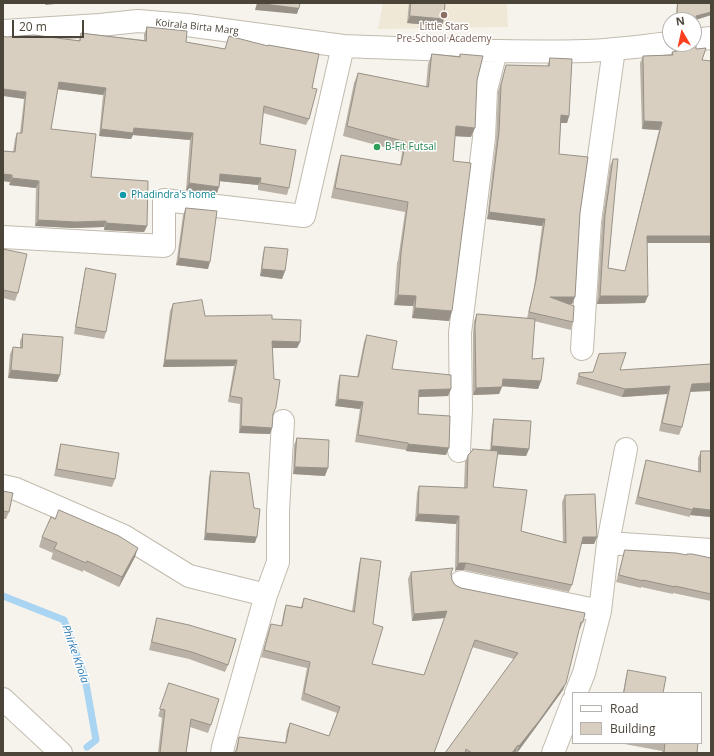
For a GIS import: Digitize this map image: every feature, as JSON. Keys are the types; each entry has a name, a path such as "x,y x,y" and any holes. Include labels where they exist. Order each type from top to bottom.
{"street":[{"name":"Koirala Birta Marg","path":"3,31 138,21 188,25 343,46 496,52 586,51 662,44"},
{"path":"3,237 164,246 164,200 304,216 343,46"},
{"path":"582,349 590,221 614,49"},
{"path":"459,451 461,410 460,333 484,138 486,90 496,52"},
{"path":"222,753 222,747 266,595 278,562 278,511 283,421"},
{"path":"576,692 584,673 600,611 608,543 626,449"},
{"path":"3,486 53,505 124,536 189,576 266,595"},
{"path":"608,543 711,550"},
{"path":"461,582 600,611"},
{"path":"3,700 60,753"},
{"path":"553,753 572,704"}],"shaded area":[{"name":"Little Stars Pre-School Academy","path":"383,3 507,3 508,27 378,29"}],"building":[{"path":"257,3 300,3 299,8"},
{"name":"Little Stars Pre-School Academy","path":"411,3 445,3 444,19 410,16"},
{"path":"678,3 711,3 711,12 702,14 702,12 677,12"},
{"path":"147,27 187,31 186,42 225,49 229,36 268,46 319,54 312,88 317,89 309,119 264,106 260,144 296,150 289,188 260,183 261,178 220,174 219,187 189,183 193,133 134,128 133,133 101,129 106,88 59,82 51,129 96,134 91,177 148,181 147,226 106,223 106,221 76,222 38,220 39,181 12,178 12,175 3,174 3,151 15,152 17,133 22,133 26,92 3,89 3,36 34,35 80,41 81,33 146,41"},
{"path":"702,48 706,48 702,60 711,61 711,236 647,236 648,296 600,296 605,215 613,159 618,159 608,268 625,271 662,122 644,121 643,56 673,55 672,52 702,52"},
{"path":"432,54 460,57 460,54 483,56 477,80 475,128 456,126 453,161 471,163 452,311 415,308 416,296 398,295 401,253 408,202 335,188 341,155 401,165 406,142 347,126 358,73 428,87"},
{"path":"550,58 572,59 569,116 561,115 559,154 588,157 580,213 575,297 550,297 574,306 573,322 529,312 536,280 545,219 489,212 499,132 501,85 506,65 549,66"},
{"path":"186,208 217,211 210,262 179,258"},
{"path":"265,247 288,249 285,271 262,269"},
{"path":"3,249 27,254 18,293 3,290"},
{"path":"86,268 116,274 106,332 76,327"},
{"path":"202,300 205,316 272,315 272,319 301,320 300,342 272,341 274,379 280,380 276,407 273,414 272,428 241,426 242,398 230,396 237,360 165,360 173,304"},
{"path":"477,314 535,319 532,359 544,358 541,381 503,379 502,387 476,388 475,326"},
{"path":"23,334 63,337 60,375 11,370 13,347 22,348"},
{"path":"367,335 397,341 392,369 451,375 451,389 419,390 418,414 450,416 449,448 408,444 358,435 363,402 338,399 340,375 358,377"},
{"path":"626,353 620,370 711,364 711,383 692,384 682,427 662,423 670,386 625,389 579,376 579,373 593,372 599,354"},
{"path":"494,419 531,421 529,449 492,446"},
{"path":"297,438 329,440 328,468 295,467"},
{"path":"61,444 119,453 115,479 57,469"},
{"path":"473,449 498,451 493,487 527,490 521,531 566,543 565,495 595,494 597,537 583,537 572,585 466,563 458,564 459,516 418,514 419,486 467,488 468,455"},
{"path":"701,451 711,451 711,510 693,508 693,510 638,497 646,460 700,472"},
{"path":"211,471 249,473 254,508 260,509 257,537 206,533"},
{"path":"3,491 13,493 9,512 3,511"},
{"path":"59,510 119,536 138,548 122,577 87,561 86,563 54,549 57,543 42,537 51,517 55,519"},
{"path":"625,550 687,555 692,554 711,558 711,594 619,575"},
{"path":"361,558 381,561 373,624 383,627 372,664 424,675 447,611 414,614 411,572 453,568 451,573 452,580 455,585 461,588 585,613 583,622 581,622 566,683 539,721 512,753 472,753 466,749 465,753 445,753 518,653 475,640 434,753 235,753 239,737 286,743 290,723 329,736 340,707 304,693 310,662 264,650 271,624 282,626 286,605 302,608 304,598 354,612"},
{"path":"157,618 189,625 236,639 228,665 192,652 152,642"},
{"path":"628,670 666,677 663,692 624,692"},
{"path":"169,683 219,699 211,725 191,719 186,753 160,753 165,710 160,709"},
{"path":"665,744 698,744 697,753 664,753"}],"waterway":[{"name":"Phirke Khola","path":"3,596 64,620 85,678 96,740 87,747"}],"place":[{"name":"Little Stars Pre-School Academy","path":"444,15"},
{"name":"B-Fit Futsal","path":"377,147"},
{"name":"Phadindra's home","path":"123,195"}]}
